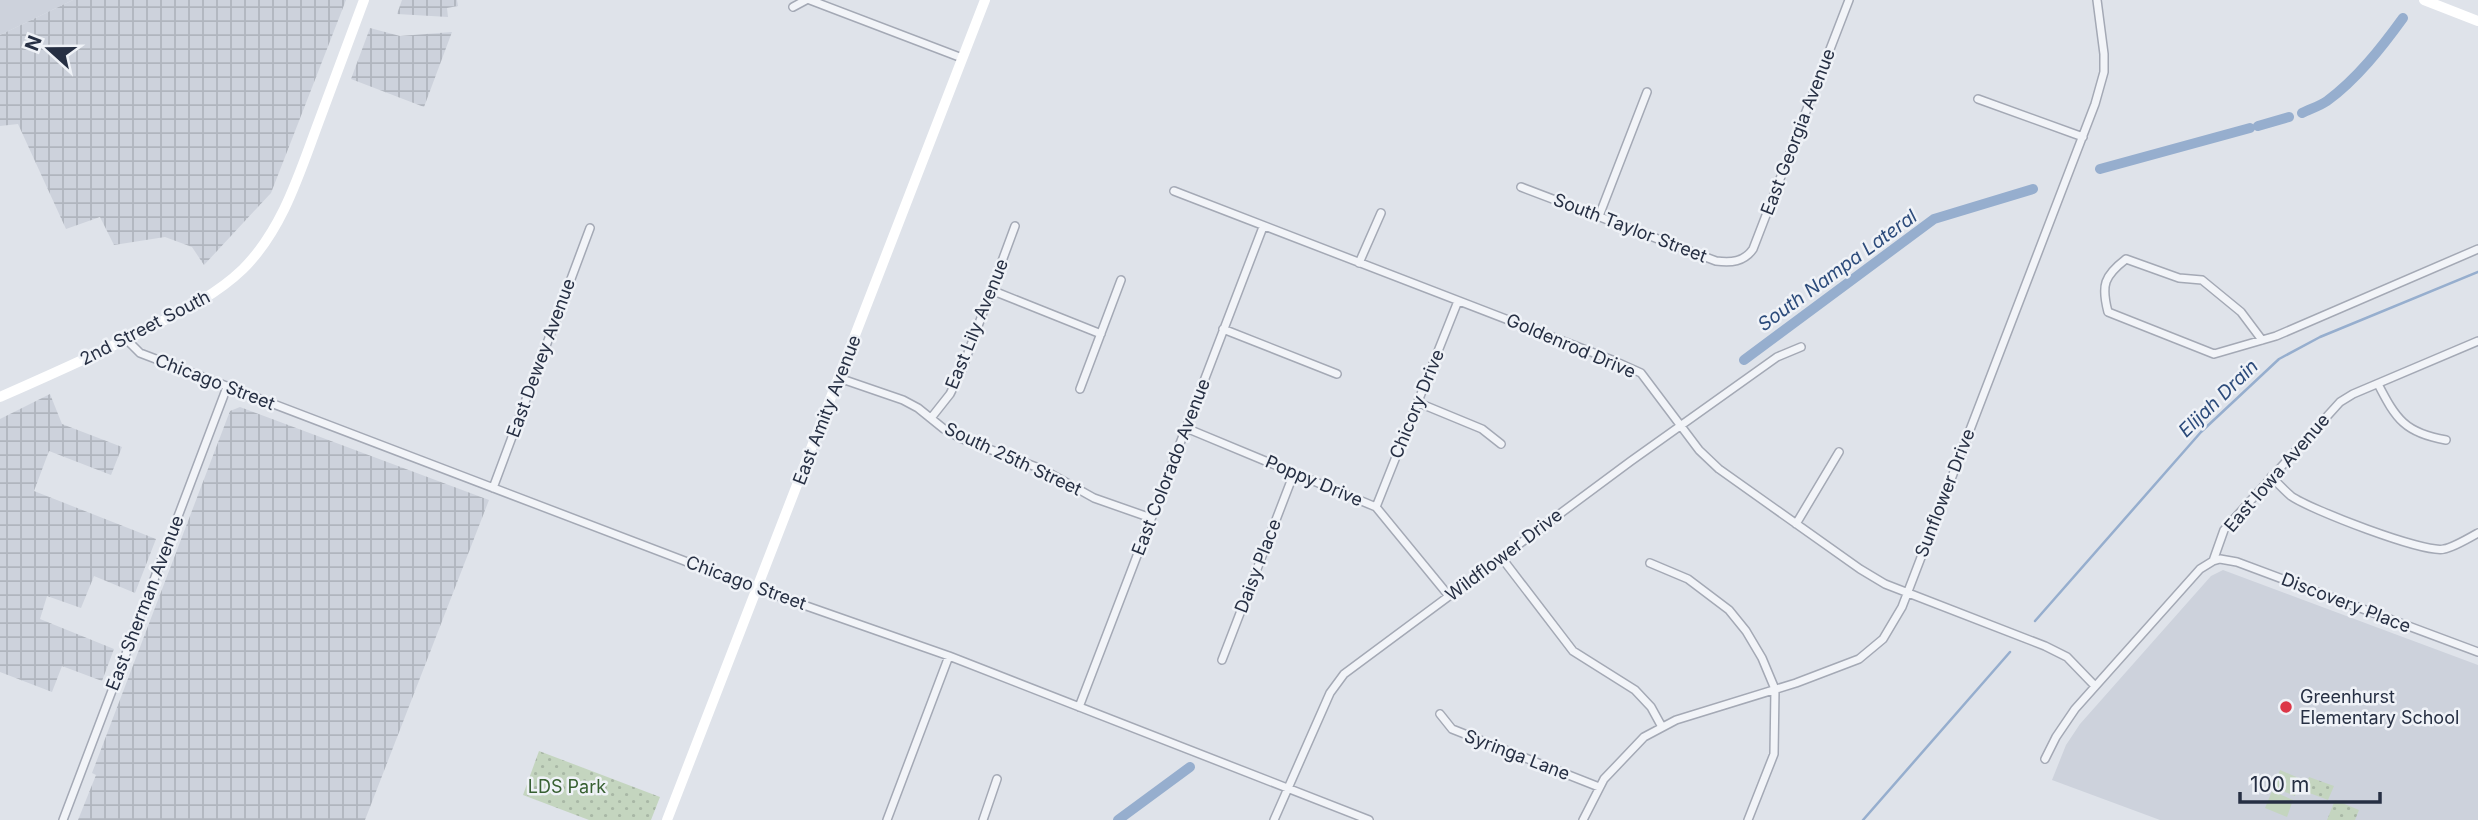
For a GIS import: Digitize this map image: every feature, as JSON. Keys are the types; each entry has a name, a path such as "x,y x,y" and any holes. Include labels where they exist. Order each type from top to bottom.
{"main road":[{"name":"2nd Street South","path":"0,397 127,340 191,307 222,288 244,268 263,245 296,185 364,0"},
{"name":"East Amity Avenue","path":"667,820 985,0"},
{"path":"2424,0 2478,21"}],"street":[{"path":"793,7 808,0 962,58"},
{"name":"East Georgia Avenue","path":"1741,260 1753,249 1849,0"},
{"name":"Sunflower Drive","path":"1583,820 1600,787 1644,737 1676,720 1859,659 1883,639 1907,593 2083,136 2105,72 2097,0"},
{"path":"1599,216 1647,92"},
{"path":"1978,99 2083,136"},
{"name":"South Taylor Street","path":"1521,187 1716,261 1741,260"},
{"name":"Goldenrod Drive","path":"1174,191 1641,373 1699,450 1719,469 1860,569 1885,584 2045,646 2067,657 2095,686"},
{"path":"1359,263 1381,213"},
{"name":"East Lily Avenue","path":"931,418 950,394 961,372 1015,226"},
{"name":"East Colorado Avenue","path":"1079,707 1263,227"},
{"name":"East Dewey Avenue","path":"493,488 590,228"},
{"path":"2262,340 2241,312 2202,280 2179,278 2126,259 2110,272 2103,292 2108,312 2214,354 2276,336 2478,249"},
{"path":"1080,389 1121,280"},
{"path":"991,290 1101,334"},
{"name":"Chicory Drive","path":"1376,507 1458,300"},
{"path":"1223,329 1337,374"},
{"name":"Chicago Street","path":"127,340 140,353 758,589 948,656 1369,820"},
{"name":"East Iowa Avenue","path":"2045,759 2068,718 2200,569 2213,561 2224,530 2340,402 2478,341"},
{"name":"Wildflower Drive","path":"1274,820 1330,693 1344,674 1680,426 1777,357 1801,347"},
{"name":"South 25th Street","path":"839,378 903,400 960,438 1044,470 1094,498 1151,519"},
{"path":"2378,384 2391,410 2404,425 2433,438 2446,440"},
{"name":"East Sherman Avenue","path":"63,820 228,387"},
{"path":"1419,403 1482,429 1501,443"},
{"name":"Poppy Drive","path":"1186,428 1376,507 1426,572 1449,596"},
{"path":"1796,524 1839,452"},
{"name":"Daisy Place","path":"1222,660 1294,473"},
{"path":"2272,477 2292,497 2409,544 2427,549 2444,549 2477,535"},
{"path":"1501,557 1573,651 1635,690 1651,708 1662,727"},
{"name":"Discovery Place","path":"2213,561 2220,559 2237,562 2478,653"},
{"path":"1650,563 1688,579 1729,610 1746,631 1762,658 1775,689 1774,754 1748,820"},
{"path":"887,820 948,656"},
{"name":"Syringa Lane","path":"1440,714 1452,729 1600,787"},
{"path":"983,820 996,779"}],"shaded area":[{"path":"0,0 73,0 0,35"},
{"path":"73,0 346,0 271,193 204,265 192,247 165,237 114,245 100,217 66,229 18,124 0,126 0,35"},
{"path":"402,0 457,0 458,6 447,8 448,17 397,14"},
{"path":"370,28 400,36 452,32 424,107 351,79"},
{"path":"50,394 62,424 122,447 111,475 49,451 34,491 156,539 135,593 94,576 81,608 47,596 40,619 114,649 102,681 62,666 52,692 0,672 0,419"},
{"path":"240,407 489,500 365,820 78,820 96,775 92,773 230,411"},
{"name":"Greenhurst Elementary School","path":"2223,570 2478,665 2478,820 2160,820 2052,780 2066,745 2080,724 2211,576"}],"green space":[{"name":"LDS Park","path":"539,751 660,797 651,820 589,820 523,795"},
{"path":"2280,770 2301,779 2295,796 2273,787"},
{"path":"2309,777 2334,786 2328,800 2304,791"},
{"path":"2272,791 2293,800 2287,817 2265,808"},
{"path":"2335,800 2359,810 2355,820 2327,820"}],"waterway":[{"name":"South Nampa Lateral","path":"2302,113 2324,103 2349,83 2403,18"},
{"name":"South Nampa Lateral","path":"2258,126 2289,117"},
{"name":"South Nampa Lateral","path":"2100,169 2250,128"},
{"name":"South Nampa Lateral","path":"1744,360 1934,219 2033,189"},
{"name":"Elijah Drain","path":"2035,621 2201,432 2279,359 2320,337 2478,272"},
{"name":"Elijah Drain","path":"1863,820 2010,652"},
{"name":"South Nampa Lateral","path":"1118,820 1190,767"}],"place":[{"name":"Greenhurst Elementary School","path":"2286,707"}]}
